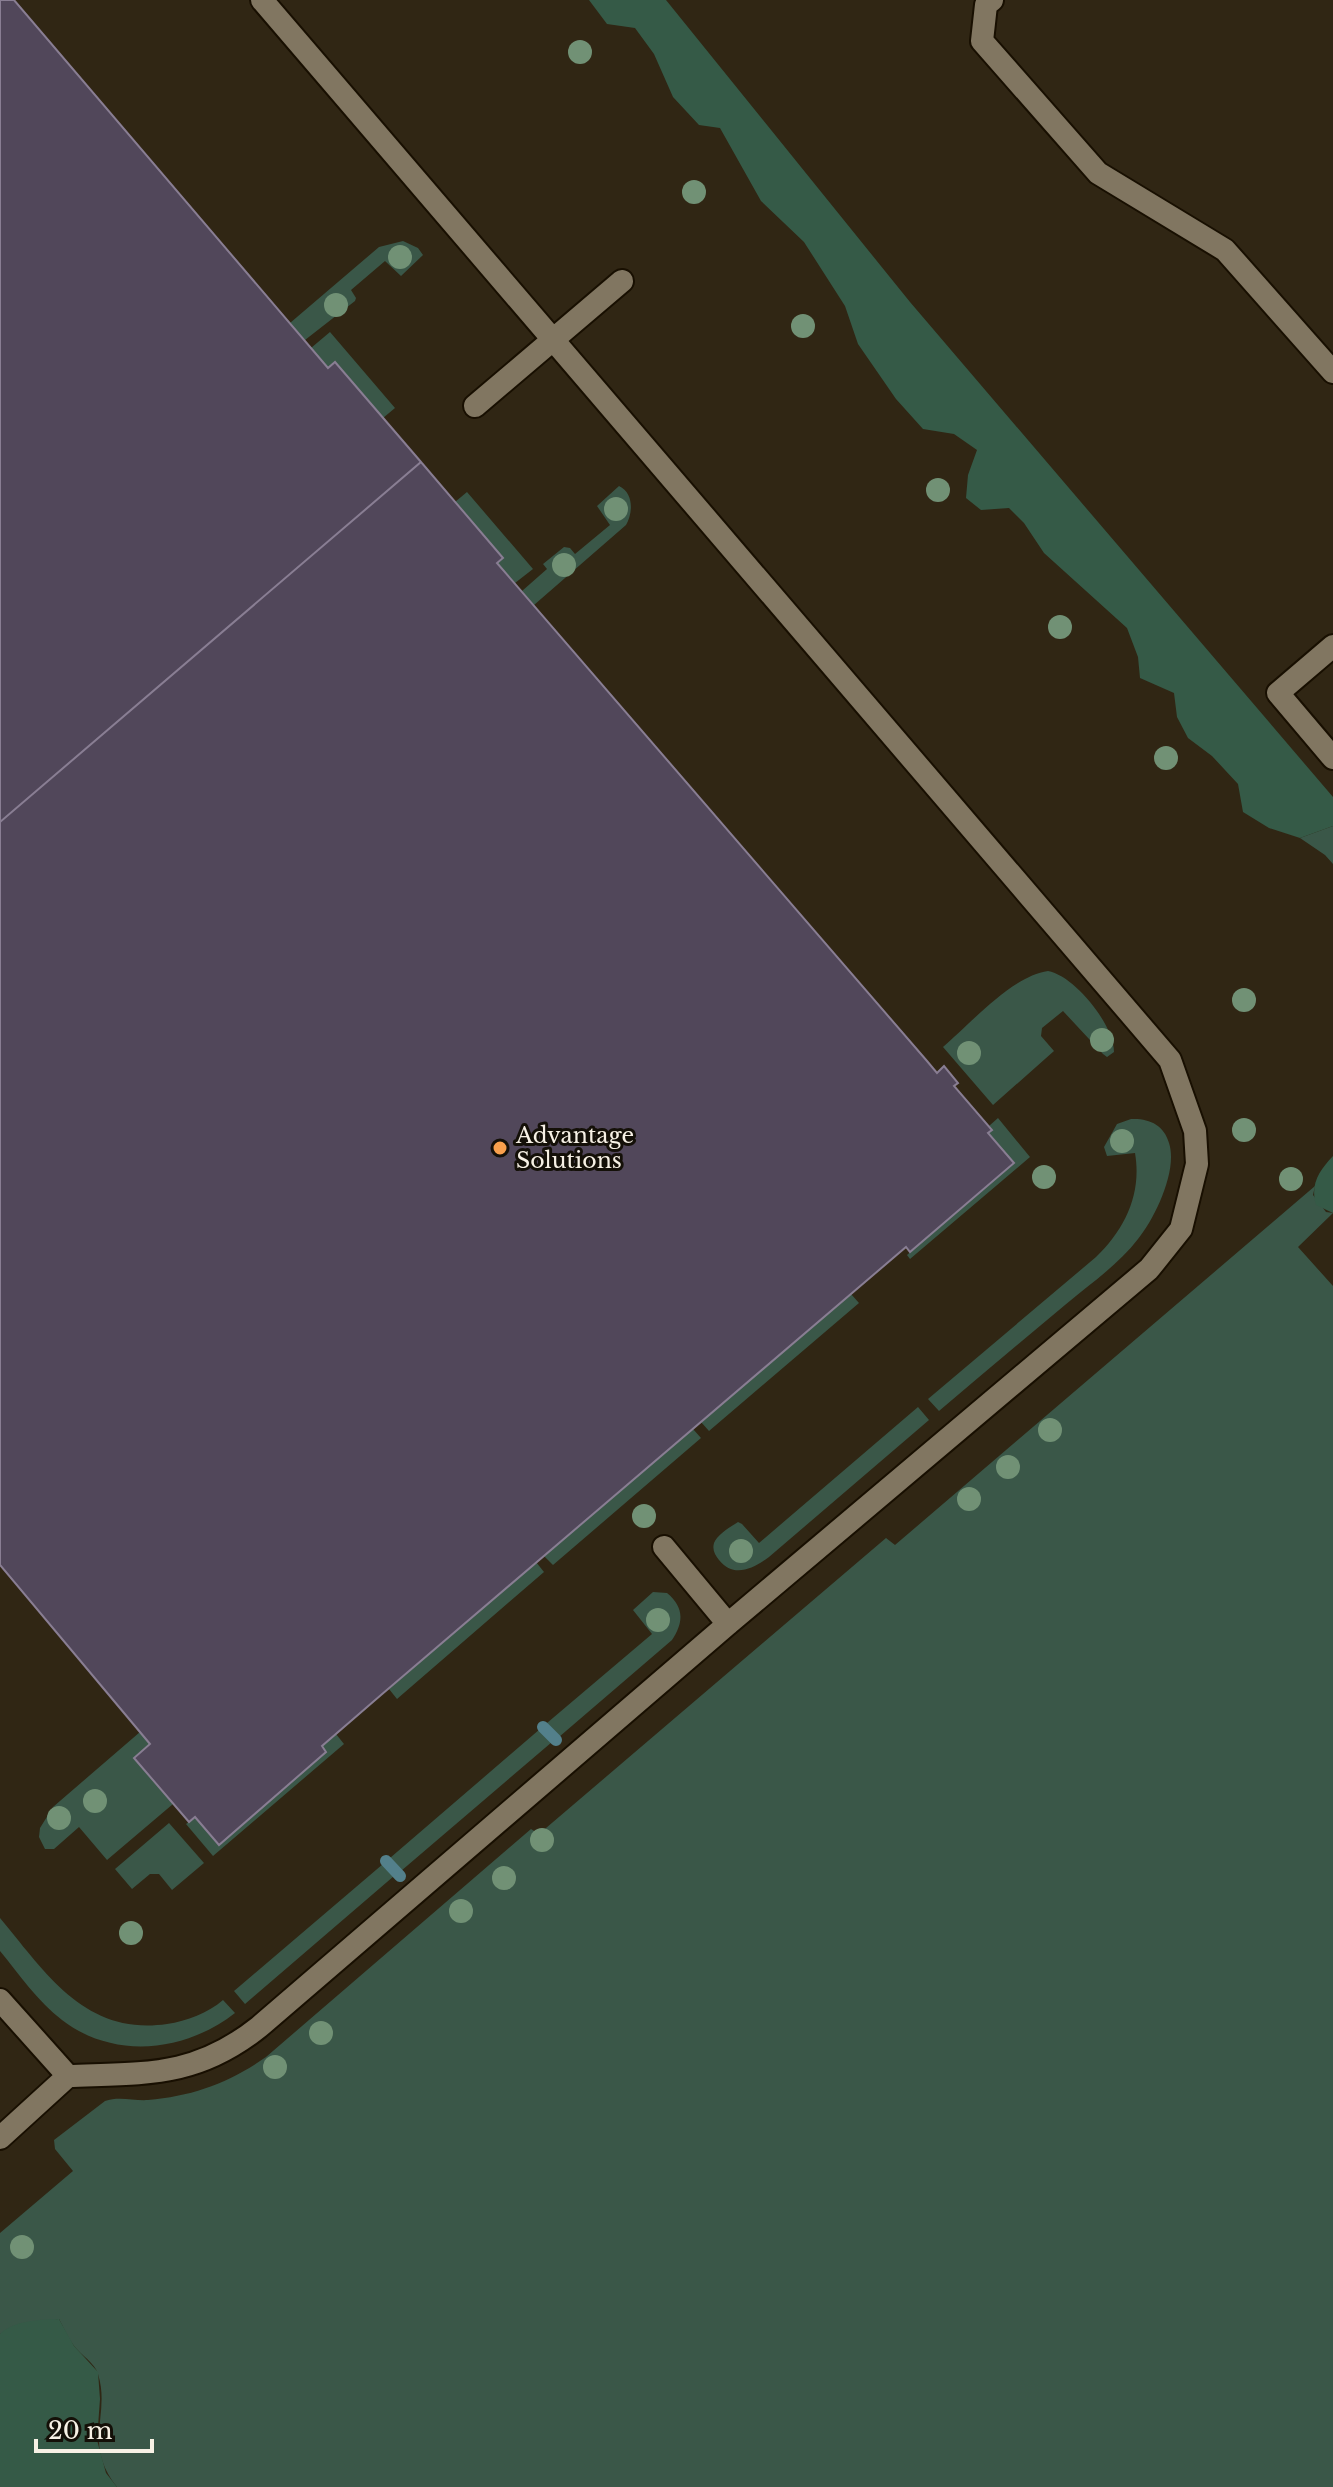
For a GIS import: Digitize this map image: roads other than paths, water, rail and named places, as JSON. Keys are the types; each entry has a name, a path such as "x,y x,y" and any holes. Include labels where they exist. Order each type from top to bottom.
{"lane":[{"path":"0,2138 68,2076 144,2074 177,2069 207,2060 234,2047 1149,1269 1181,1229 1197,1164 1195,1131 1170,1060 262,0"},
{"path":"992,0 986,5 982,41 1098,173 1225,250 1333,372"},
{"path":"475,406 622,281"},
{"path":"1333,646 1278,693 1333,758"},
{"path":"664,1547 728,1624"},
{"path":"0,2000 68,2076"}],"waterway":[{"path":"543,1727 556,1740"},
{"path":"386,1861 400,1876"}],"place":[{"name":"Advantage Solutions","path":"500,1148"}]}
